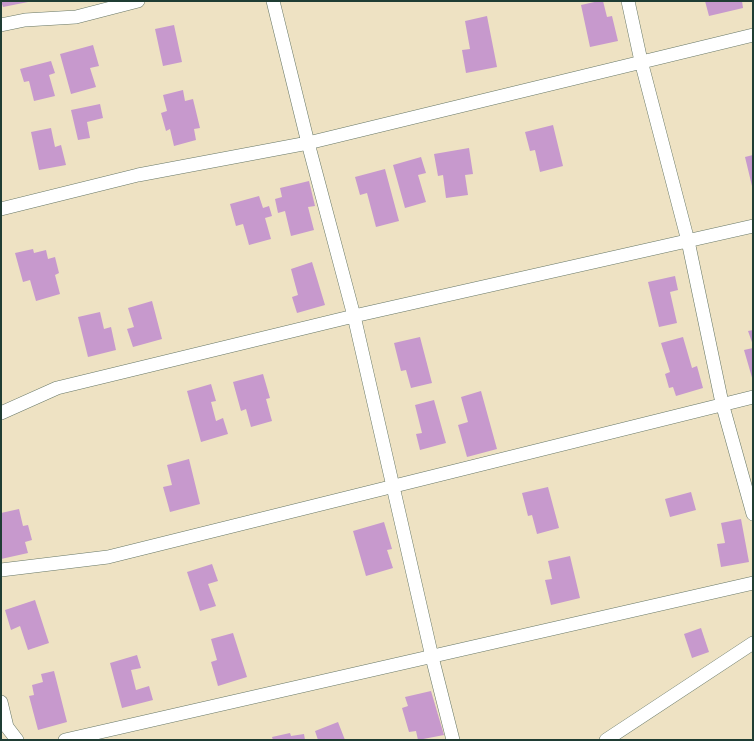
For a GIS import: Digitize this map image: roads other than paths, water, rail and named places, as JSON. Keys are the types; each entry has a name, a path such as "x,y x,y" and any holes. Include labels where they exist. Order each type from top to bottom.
{"street":[{"path":"1,25 25,20 76,17 138,1"},
{"path":"273,1 308,143 354,316 432,657 453,740"},
{"path":"628,1 641,61 688,241 722,403 753,514"},
{"path":"1,209 138,175 308,143 753,35"},
{"path":"1,412 57,388 354,316 753,226"},
{"path":"1,570 108,557 722,403 753,397"},
{"path":"65,740 753,583"},
{"path":"606,740 753,643"},
{"path":"1,702 7,727 17,740"}]}
